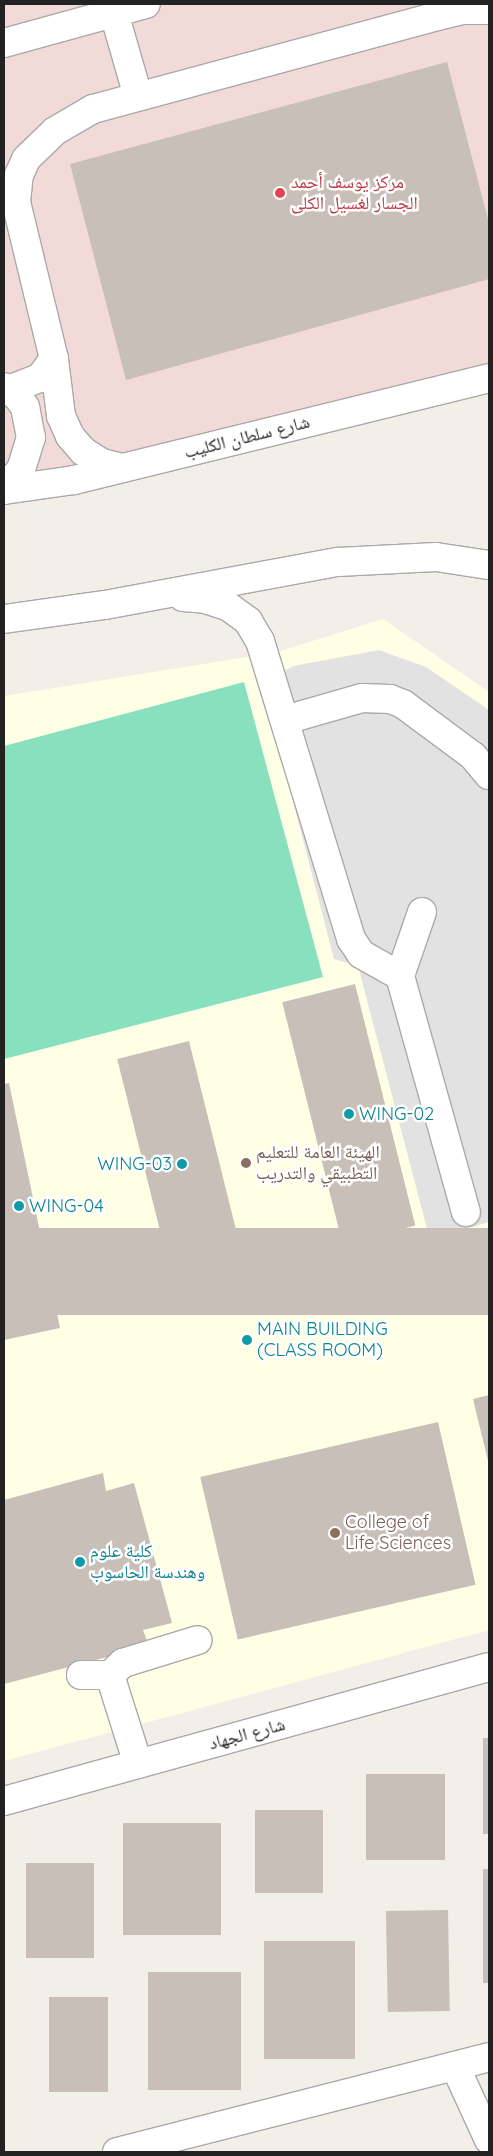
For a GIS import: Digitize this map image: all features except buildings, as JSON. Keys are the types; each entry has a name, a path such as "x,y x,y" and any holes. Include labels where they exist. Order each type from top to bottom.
{"street":[{"path":"4,43 146,4"},
{"path":"122,468 102,462 83,451 70,436 61,416 54,359 19,214 10,190 26,159 55,131 93,109 435,10 489,10"},
{"path":"114,12 138,96"},
{"path":"6,388 25,386 40,378 54,359"},
{"name":"شارع سلطان الكليب","path":"4,490 74,480 489,378"},
{"path":"4,490 21,469 31,437 25,407 6,388"},
{"path":"4,619 161,595 338,562 436,557 489,566"},
{"path":"161,595 205,599 229,608 248,620 260,641 351,939 361,954 400,976"},
{"path":"285,720 362,698 390,698 403,704 472,756 489,775"},
{"path":"422,912 400,976 466,1212"},
{"path":"81,1675 110,1675 122,1663 198,1640"},
{"name":"شارع الجهاد","path":"4,1801 489,1667"},
{"path":"110,1675 138,1764"},
{"path":"117,2152 489,2057"},
{"path":"455,2066 489,2140"}],"shaded area":[{"path":"4,4 489,4 489,378 4,490"},
{"name":"الهيئة العامة للتعليم التطبيقي والتدريب","path":"383,619 489,692 489,1630 4,1761 4,696 277,652"},
{"path":"379,650 426,667 489,710 489,1222 430,1240 358,966 334,959 262,682 294,666"}],"green space":[{"path":"244,682 323,977 4,1059 4,746"}],"place":[{"name":"مركز يوسف أحمد الجسار لغسيل الكلى","path":"280,193"},
{"name":"WING-02","path":"349,1114"},
{"name":"الهيئة العامة للتعليم التطبيقي والتدريب","path":"246,1163"},
{"name":"WING-03","path":"182,1164"},
{"name":"WING-04","path":"19,1206"},
{"name":"MAIN BUILDING (CLASS ROOM)","path":"247,1340"},
{"name":"College of Life Sciences","path":"335,1533"},
{"name":"كلية علوم وهندسة الحاسوب","path":"80,1562"}]}
